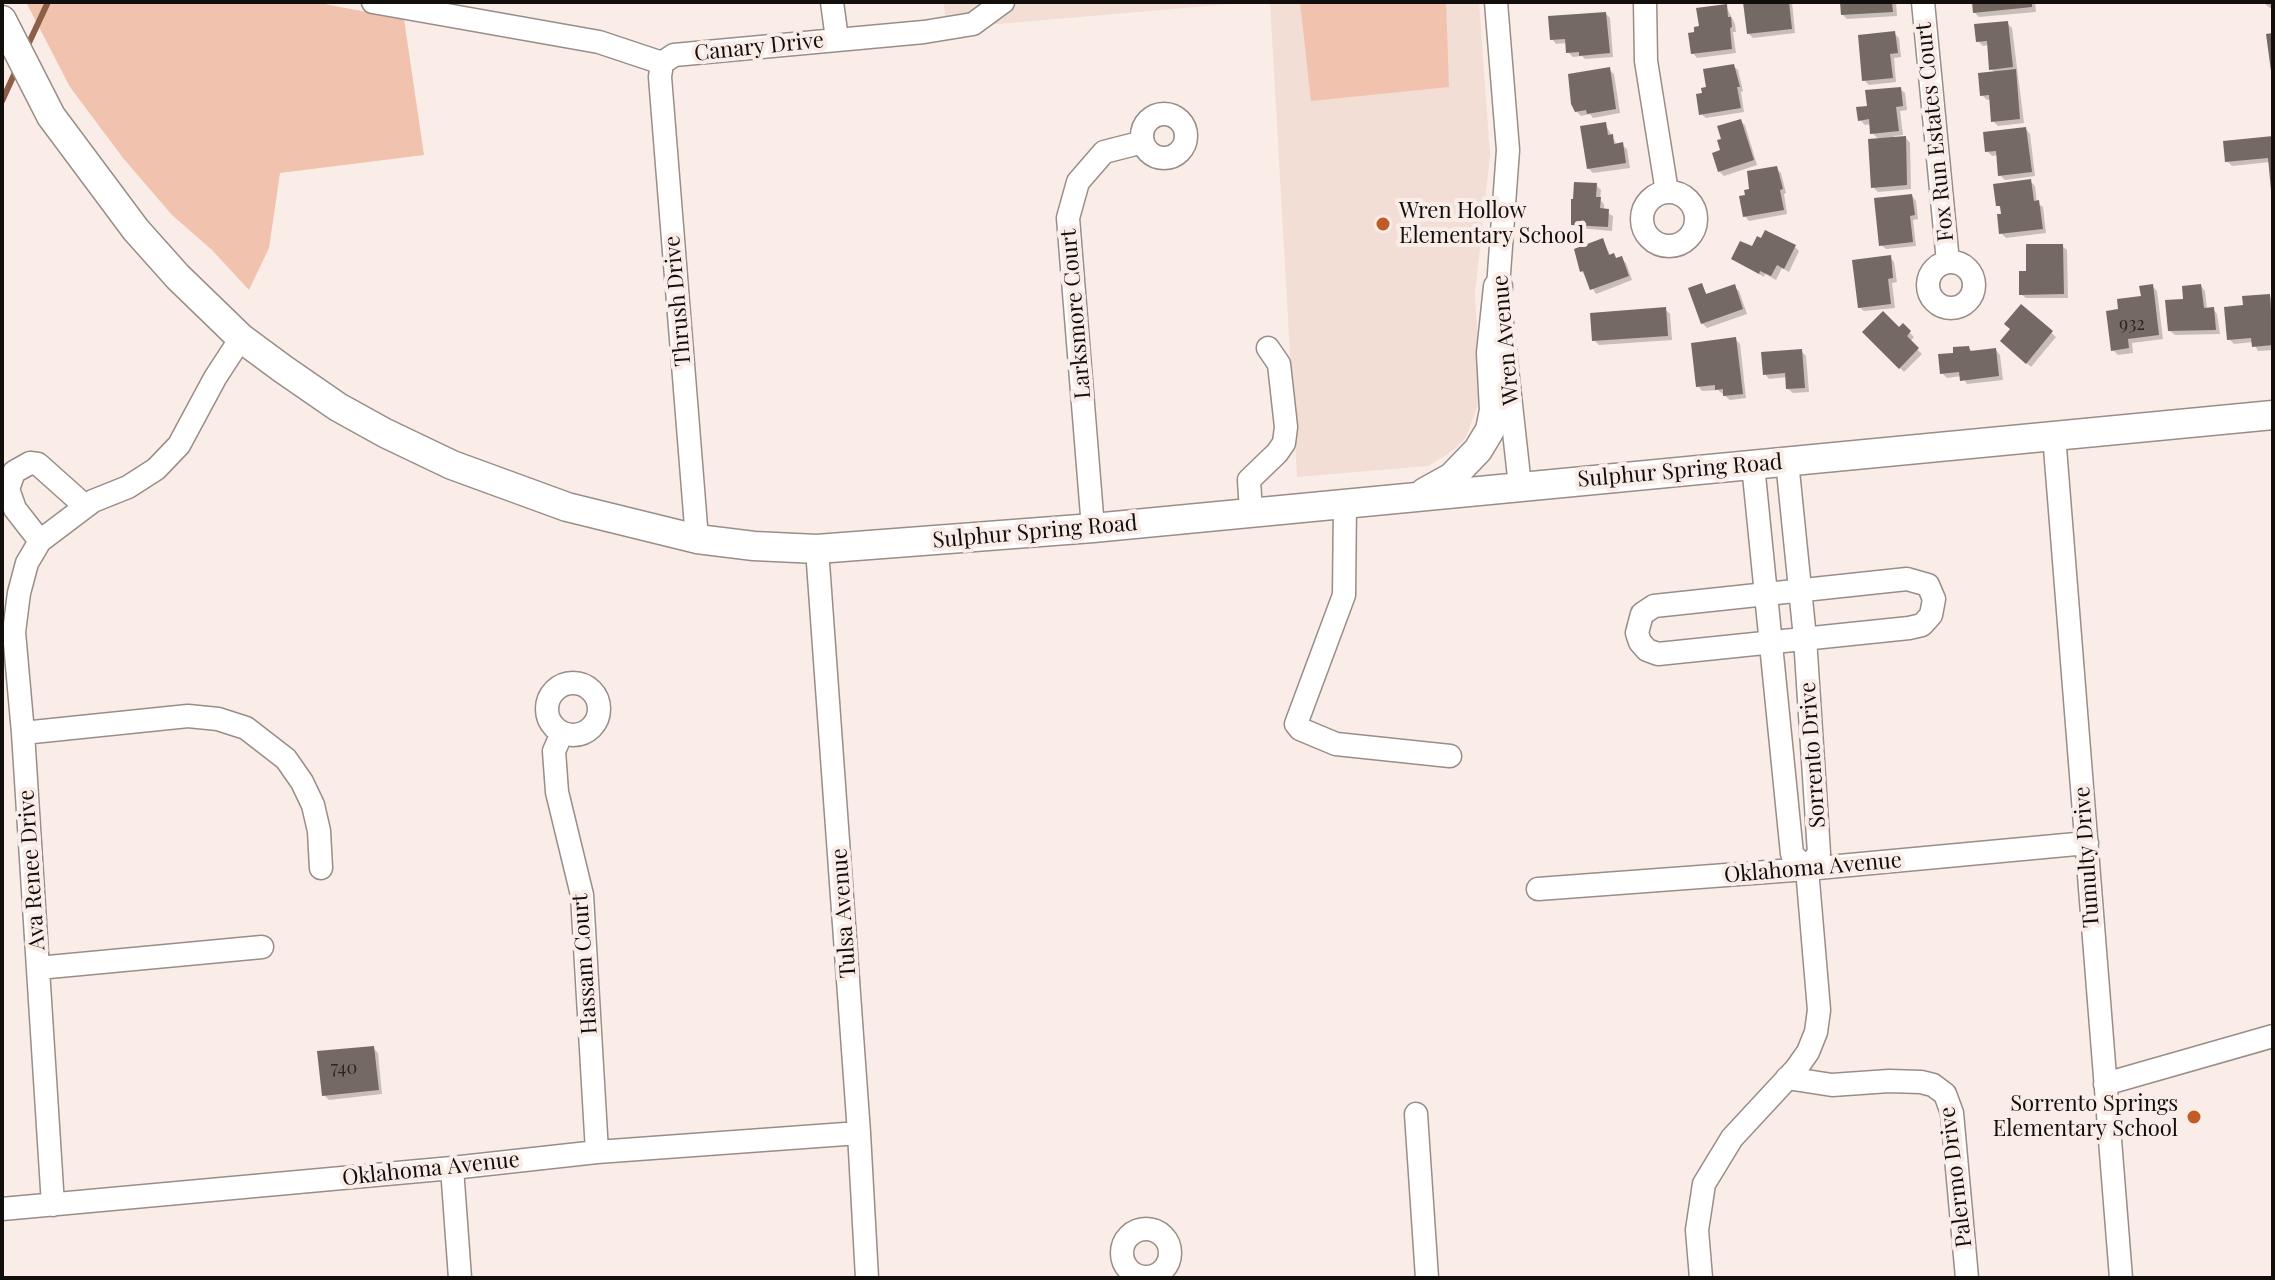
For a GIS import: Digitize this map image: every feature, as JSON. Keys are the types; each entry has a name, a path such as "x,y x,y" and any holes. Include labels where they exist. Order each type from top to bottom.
{"main road":[{"name":"Sulphur Spring Road","path":"2,20 51,116 136,230 178,277 241,338 338,407 452,465 567,507 697,539 817,549 1093,528 2273,415"},
{"path":"1419,496 1452,477 1478,450 1490,430 1494,410 1491,353 1498,287"}],"street":[{"name":"Canary Drive","path":"373,2 599,42 662,63 674,55 924,32 973,24 1003,2"},
{"path":"832,2 837,39"},
{"name":"Wren Avenue","path":"1496,2 1508,150 1498,287 1520,486"},
{"path":"1645,2 1646,61 1667,192"},
{"name":"Fox Run Estates Court","path":"1923,2 1948,262"},
{"name":"Thrush Drive","path":"662,63 660,77 697,539"},
{"name":"Larksmore Court","path":"1093,528 1068,218 1078,182 1104,152 1143,142"},
{"name":"Ava Renee Drive","path":"53,1205 14,632 19,593 27,563 40,541 85,506 128,487 156,469 179,445 215,378 241,338"},
{"path":"1251,512 1249,480 1284,443 1286,427 1279,364 1268,348"},
{"name":"Tumulty Drive","path":"2054,435 2121,1278"},
{"name":"Sorrento Drive","path":"1787,461 1805,638 1819,853 1807,869"},
{"path":"40,541 15,509 8,489 14,472 30,463 38,464 85,506"},
{"name":"Sorrento Drive","path":"1701,1278 1697,1230 1704,1184 1732,1138 1808,1052 1816,1032 1819,1010 1807,869 1792,854 1753,465"},
{"path":"1345,503 1344,595 1296,724 1300,729 1336,744 1450,756"},
{"name":"Tulsa Avenue","path":"817,549 867,1278"},
{"path":"1907,579 1928,585 1934,599 1931,615 1922,625 1909,628 1658,654 1647,650 1637,633 1642,614 1654,606 1799,590 1907,579"},
{"path":"23,733 188,716 218,719 246,728 286,759 302,782 313,805 319,831 321,868"},
{"name":"Hassam Court","path":"562,733 554,751 557,792 582,895 597,1152"},
{"name":"Oklahoma Avenue","path":"1538,889 1807,869 2087,843"},
{"path":"38,968 262,947"},
{"path":"2105,1084 2273,1036"},
{"name":"Palermo Drive","path":"1787,1078 1832,1085 1921,1082 1933,1085 1945,1094 1952,1113 1967,1278"},
{"path":"1416,1114 1427,1278"},
{"name":"Oklahoma Avenue","path":"2,1209 597,1152 859,1133"},
{"path":"452,1168 460,1278"}],"shaded area":[{"path":"26,2 314,2 404,19 424,155 280,173 269,248 249,290 212,250 172,215 123,158 70,87"},
{"path":"944,2 1254,2 975,26 945,18"},
{"name":"Wren Hollow Elementary School","path":"1270,2 1479,2 1490,155 1475,294 1481,397 1465,439 1428,466 1297,477"},
{"path":"1300,2 1446,2 1449,87 1311,101"}],"building":[{"path":"1743,2 1789,2 1792,29 1747,34"},
{"path":"1840,2 1892,2 1893,12 1841,15"},
{"path":"1972,2 2032,2 2032,7 1973,13"},
{"path":"1727,4 1728,17 1731,17 1732,49 1691,54 1688,33 1699,26 1696,8"},
{"path":"1606,12 1610,53 1579,56 1579,52 1566,53 1565,39 1550,40 1548,16"},
{"path":"2008,21 2013,67 1989,70 1987,41 1976,42 1974,24"},
{"path":"1895,31 1898,53 1890,54 1893,78 1862,81 1858,35"},
{"path":"2273,33 2273,71 2271,71 2266,34"},
{"path":"1734,64 1741,108 1699,115 1696,94 1702,93 1701,88 1706,87 1703,69"},
{"path":"1610,67 1616,109 1587,114 1586,110 1575,112 1571,104 1568,74"},
{"path":"2016,69 2020,119 1991,122 1989,95 1980,96 1978,73"},
{"path":"1901,87 1903,106 1896,107 1899,131 1870,134 1869,119 1858,121 1856,107 1867,106 1865,90"},
{"path":"1741,119 1754,160 1718,172 1712,153 1720,150 1717,126"},
{"path":"1606,122 1608,135 1613,134 1614,144 1623,142 1626,163 1587,169 1580,126"},
{"path":"2026,127 2032,172 1998,176 1996,151 1985,152 1983,132"},
{"path":"1906,136 1907,185 1871,188 1868,139"},
{"path":"2273,136 2273,190 2268,158 2225,162 2223,141"},
{"path":"1777,166 1784,210 1743,217 1739,196 1745,195 1744,190 1749,189 1747,171"},
{"path":"2031,179 2034,201 2039,200 2043,229 1999,234 1997,214 2001,214 2000,206 1996,206 1993,184"},
{"path":"1574,182 1597,183 1596,197 1601,197 1600,208 1609,209 1608,227 1571,225"},
{"path":"1912,194 1915,215 1910,216 1913,242 1879,246 1874,198"},
{"path":"1765,230 1796,245 1784,269 1777,265 1771,276 1760,271 1759,274 1731,259 1740,241 1752,246 1757,236 1761,238"},
{"path":"1603,238 1609,255 1614,253 1616,258 1622,256 1629,276 1590,290 1583,271 1580,272 1574,249"},
{"path":"2026,244 2063,244 2064,294 2019,295 2019,271 2026,271"},
{"path":"1891,255 1893,278 1888,279 1891,304 1858,308 1852,260"},
{"path":"1702,283 1706,294 1735,284 1743,309 1701,324 1688,288"},
{"path":"2153,284 2159,335 2128,339 2129,348 2111,351 2106,311 2118,309 2117,299 2141,296 2139,286"},
{"path":"2201,284 2204,308 2214,307 2216,330 2168,331 2165,300 2183,299 2182,286"},
{"path":"2270,294 2273,345 2252,347 2251,338 2227,340 2224,307 2243,305 2242,296"},
{"path":"2021,304 2053,331 2026,364 2000,341 2010,329 2004,324"},
{"path":"1666,307 1668,336 1592,341 1590,313"},
{"path":"1883,311 1899,327 1903,323 1911,331 1907,336 1919,348 1899,369 1862,332"},
{"path":"1736,337 1743,394 1723,396 1723,389 1715,390 1715,385 1696,387 1691,343"},
{"path":"1969,346 1970,351 1996,348 1999,376 1960,381 1959,372 1940,374 1938,354 1953,353 1953,347"},
{"path":"1802,349 1805,388 1786,389 1785,373 1763,375 1761,352"},
{"path":"374,1046 379,1090 322,1096 317,1051"}],"waterway":[{"path":"27,47 48,2"},
{"path":"2,101 17,68"}],"place":[{"name":"Wren Hollow Elementary School","path":"1383,224"},
{"name":"Sorrento Springs Elementary School","path":"2194,1117"}]}
